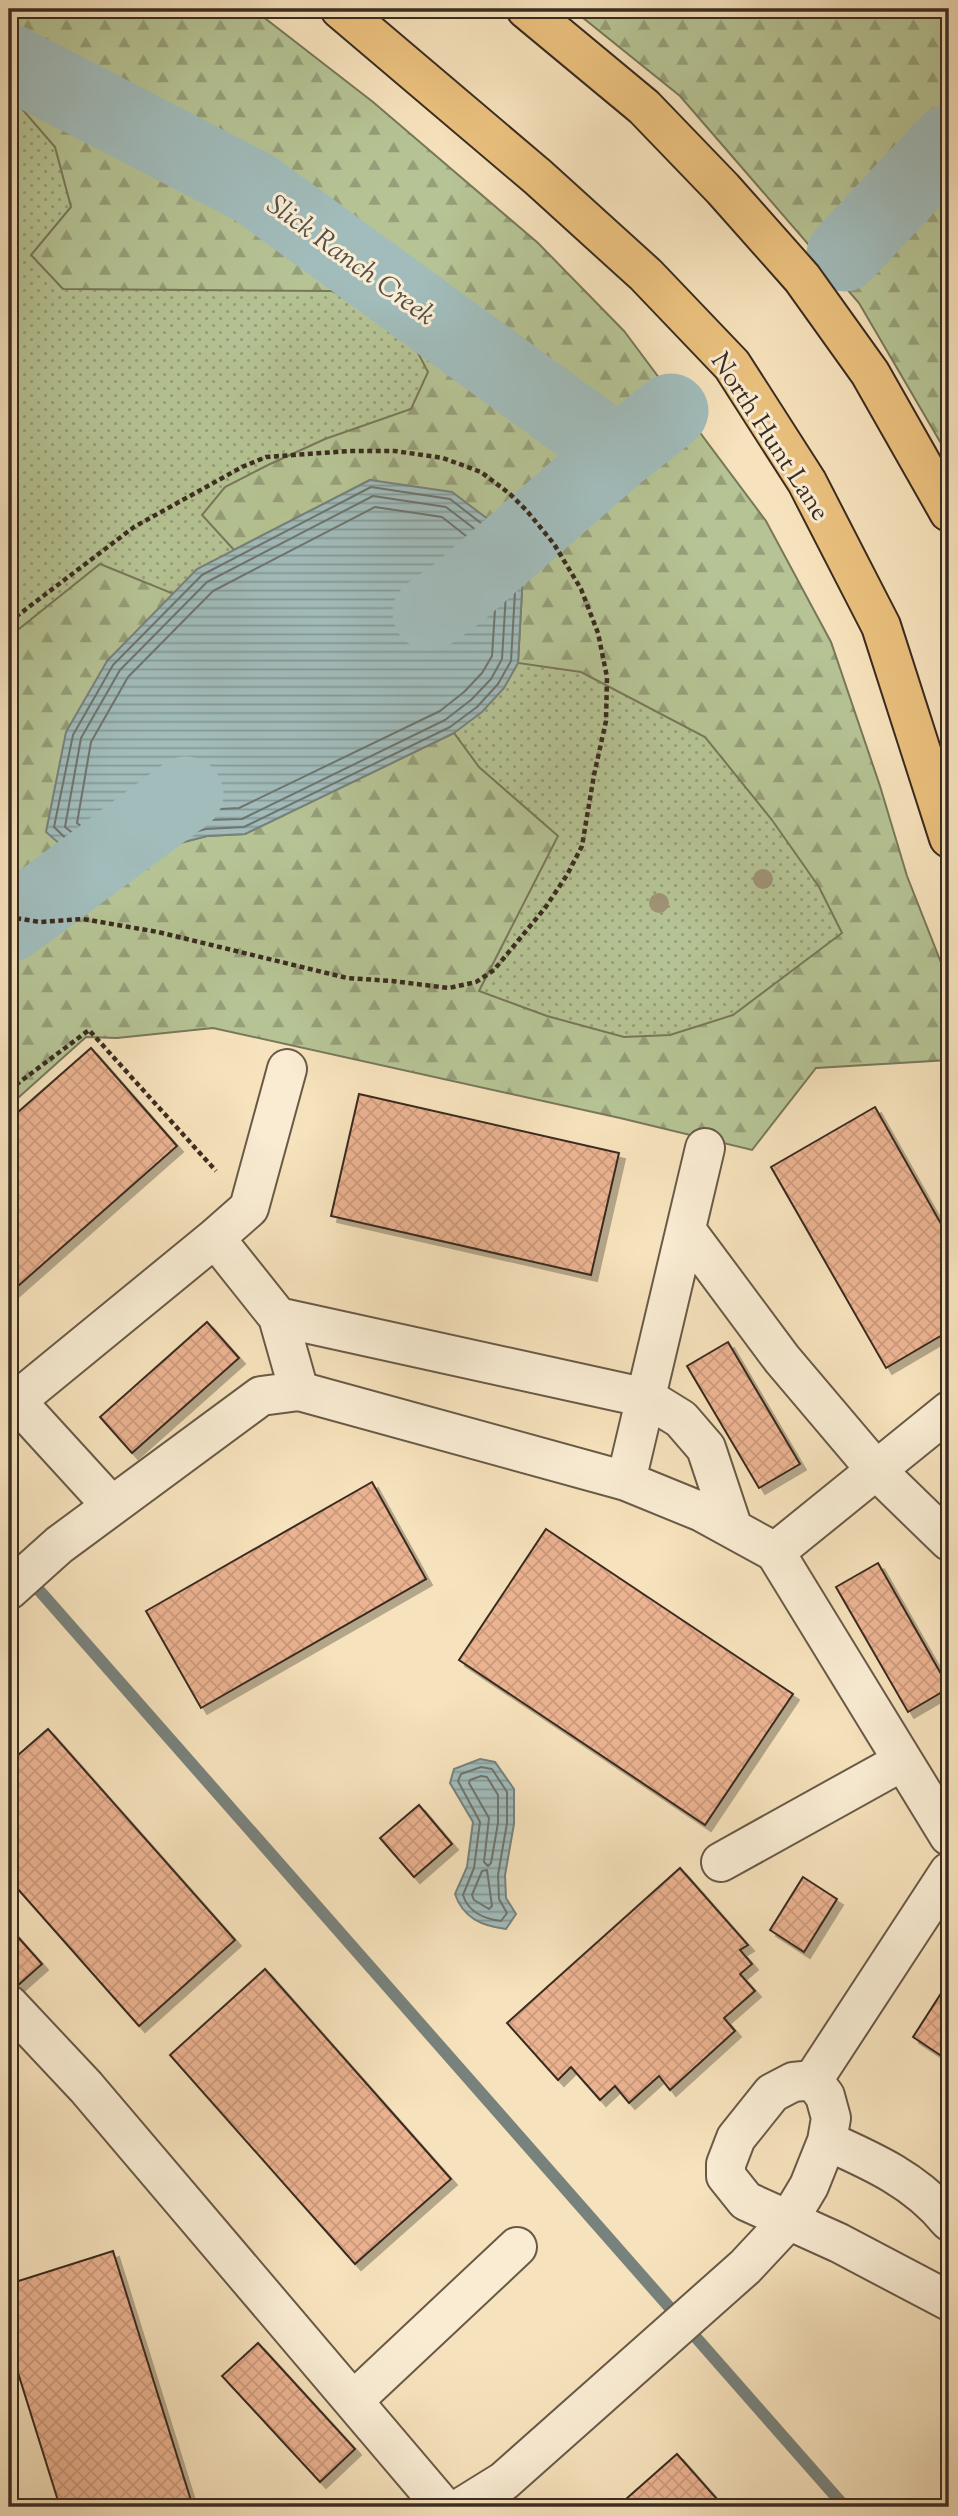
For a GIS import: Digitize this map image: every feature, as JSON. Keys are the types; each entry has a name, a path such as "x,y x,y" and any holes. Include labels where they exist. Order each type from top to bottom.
{"main road":[{"name":"North Hunt Lane","path":"340,9 538,177 646,275 732,365 807,482 881,626 948,826"},
{"path":"526,9 645,107 723,188 802,278 870,373 949,512"}],"lane":[{"path":"111,1505 16,1401 250,1208 287,1069"},
{"path":"626,1481 705,1148"},
{"path":"686,1230 782,1359 876,1470 949,1541"},
{"path":"215,1238 278,1317 299,1391"},
{"path":"278,1317 647,1398 681,1419 706,1448 733,1529"},
{"path":"9,1590 59,1545 261,1396 299,1391 626,1481 702,1513 775,1552 949,1836"},
{"path":"775,1552 949,1411"},
{"path":"721,1862 903,1761"},
{"path":"813,2080 949,1872"},
{"path":"9,2005 86,2087 443,2507"},
{"path":"462,2507 504,2481 728,2282 788,2221 809,2186 827,2141 831,2118 825,2096 813,2080"},
{"path":"813,2080 793,2082 772,2093 736,2138 726,2165 726,2176 746,2202 839,2243 949,2301"},
{"path":"827,2141 905,2180 923,2193 949,2221"},
{"path":"353,2401 517,2247"}],"path":[{"path":"9,622 134,527 242,467 266,457 349,451 395,451 443,458 481,472 527,511 554,544 581,589 598,633 607,677 606,721 582,846 545,908 494,970 476,982 449,988 347,978 145,930 83,919 40,922 9,917"},
{"path":"9,1090 89,1030 250,1208"}],"green space":[{"path":"9,9 219,9 900,957 660,1089 127,961 9,1043"},
{"path":"9,9 253,9 373,102 538,243 624,331 766,521 831,642 880,786 907,876 949,983 949,1060 816,1068 752,1150 213,1028 117,1038 86,1037 9,1106 9,637 100,564 174,594 107,661 149,851 207,836 245,834 454,733 479,767 558,836 479,991 547,1016 624,1037 670,1035 733,1015 842,933 819,887 772,820 705,737 581,672 518,663 523,573 370,480 234,550 202,515 225,487 268,465 325,439 411,409 428,372 402,322 332,291 63,289 31,255 71,207 55,147 9,94"},
{"path":"572,9 949,9 949,457 859,303 680,96"}],"water":[{"path":"370,480 452,492 501,529 523,573 518,663 504,688 482,712 454,733 245,834 207,836 149,851 77,859 46,832 66,732 107,661 197,569"},
{"path":"480,1759 495,1762 514,1789 514,1824 505,1875 506,1898 516,1914 506,1929 489,1926 468,1915 455,1894 467,1867 473,1822 450,1783 454,1769"}],"building":[{"path":"91,1048 177,1146 9,1294 9,1120"},
{"path":"359,1094 619,1153 591,1275 331,1216"},
{"path":"875,1107 949,1238 949,1331 886,1368 771,1167"},
{"path":"207,1322 239,1358 132,1453 100,1417"},
{"path":"728,1342 800,1464 759,1488 687,1366"},
{"path":"372,1482 426,1579 201,1708 146,1611"},
{"path":"546,1529 793,1694 705,1825 459,1660"},
{"path":"878,1563 949,1688 908,1712 836,1587"},
{"path":"48,1729 235,1940 139,2026 9,1879 9,1763"},
{"path":"419,1805 452,1844 414,1877 380,1838"},
{"path":"680,1868 748,1945 740,1950 752,1964 740,1974 755,1991 724,2018 735,2031 670,2090 659,2076 629,2103 615,2086 600,2100 571,2067 558,2080 507,2023"},
{"path":"803,1877 837,1899 804,1952 770,1930"},
{"path":"9,1927 42,1964 16,1987 9,1979"},
{"path":"265,1969 451,2179 355,2264 170,2055"},
{"path":"949,1981 949,2061 913,2037"},
{"path":"113,2251 193,2507 60,2507 9,2344 9,2284"},
{"path":"258,2343 355,2449 320,2482 222,2376"},
{"path":"677,2454 724,2507 617,2507"}],"waterway":[{"name":"Slick Ranch Creek","path":"9,61 254,188 618,453 671,411"},
{"name":"Slick Ranch Creek","path":"844,254 949,142"},
{"path":"430,613 458,593 618,453"},
{"path":"9,925 186,794"},
{"path":"9,1556 845,2507"}]}
